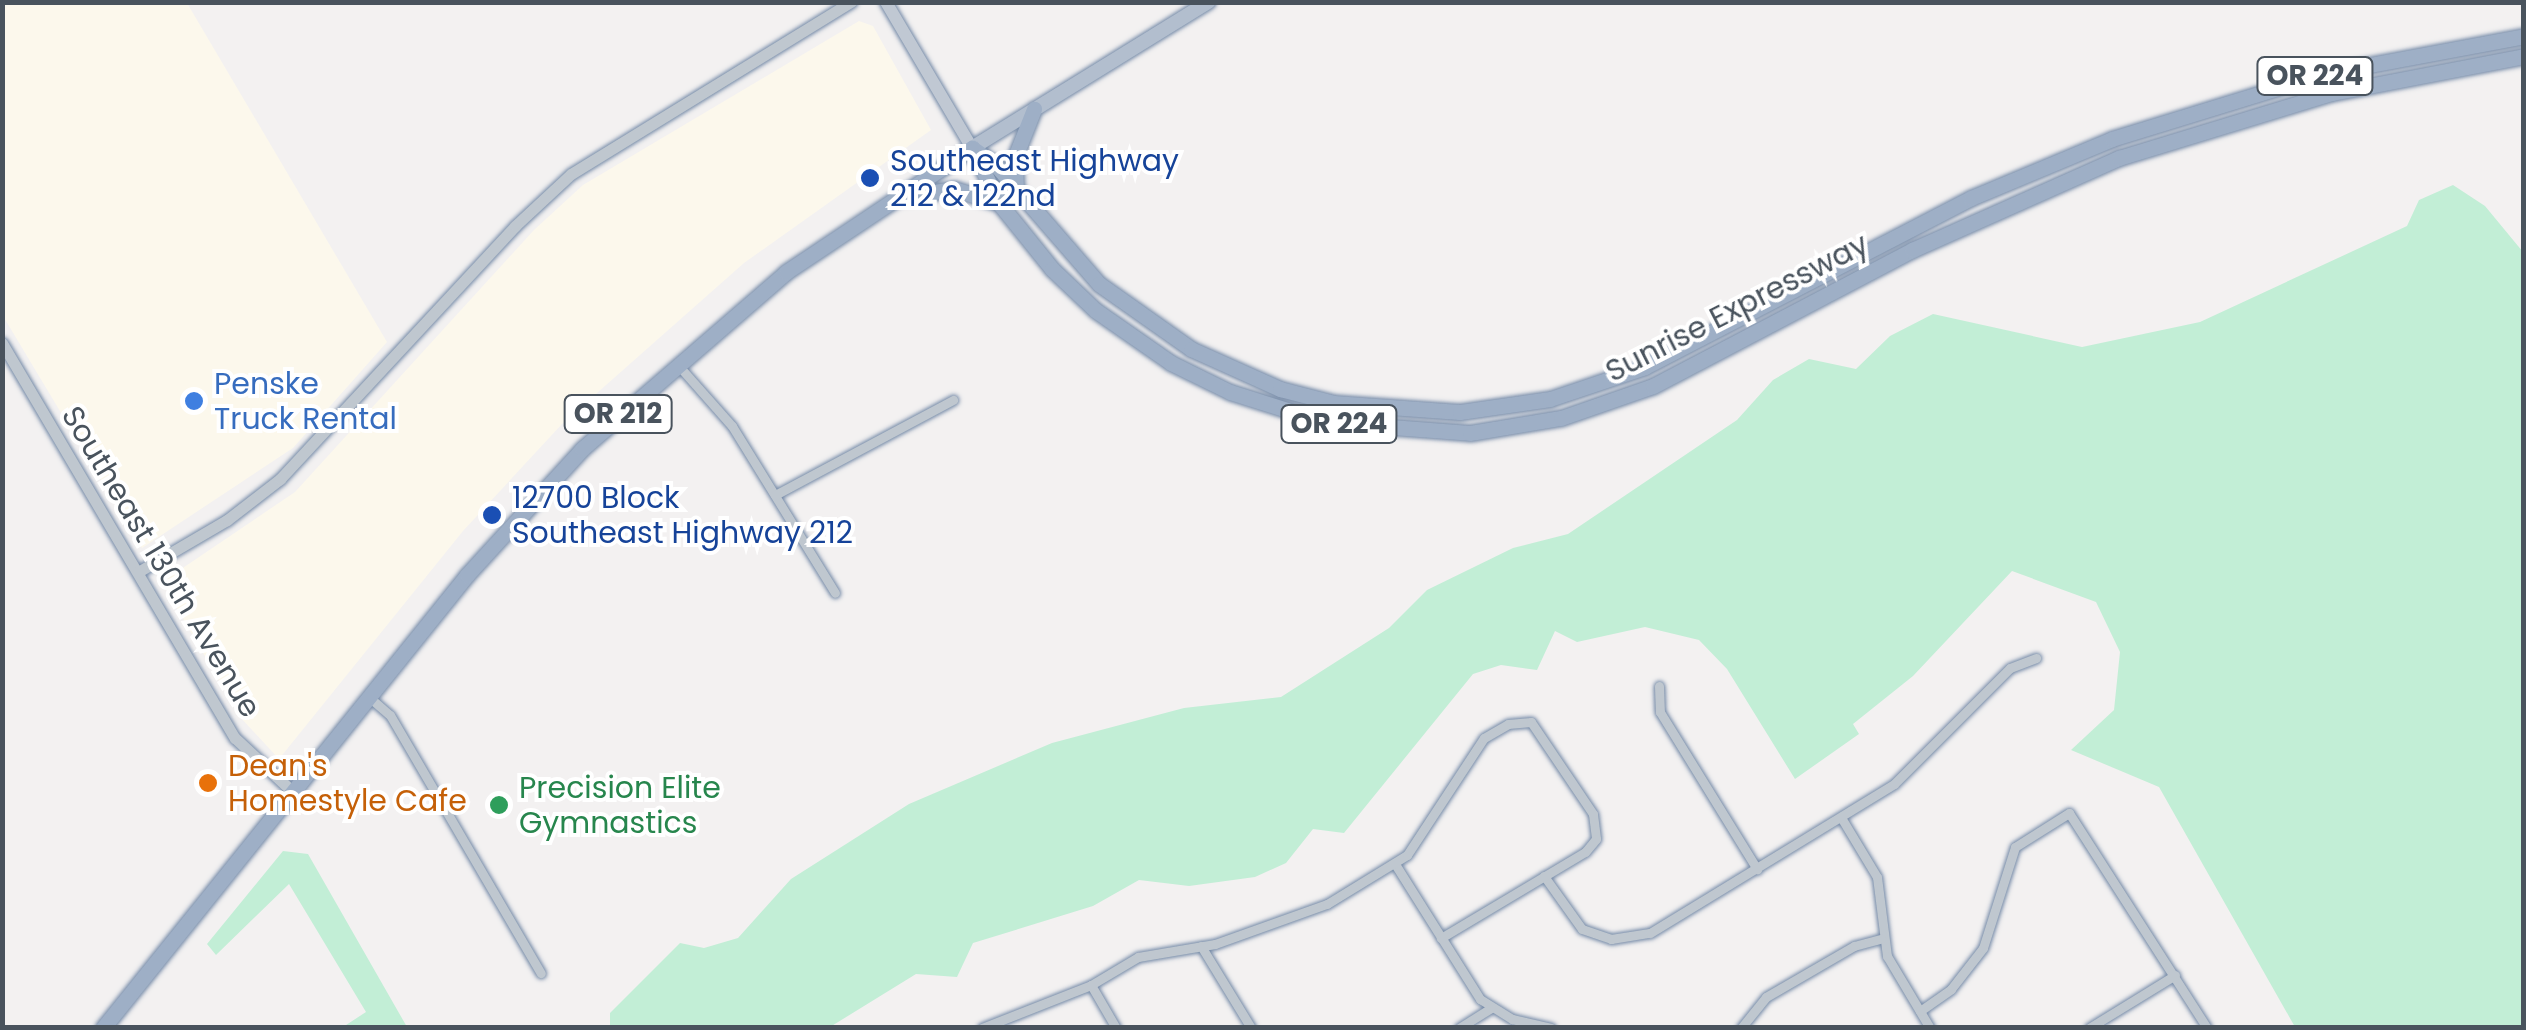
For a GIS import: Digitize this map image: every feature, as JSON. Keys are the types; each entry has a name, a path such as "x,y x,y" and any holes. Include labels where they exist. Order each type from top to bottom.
{"highway":[{"name":"Sunrise Expressway","path":"972,148 1016,190 1099,284 1210,359 1280,388 1351,406 1406,412 1505,408 1645,367 1972,198 2112,139 2327,73 2524,36"},
{"name":"Sunrise Expressway","path":"972,148 999,204 1095,310 1197,377 1325,422 1470,432 1562,418 1653,386 1928,242 2119,158 2332,93 2524,56"},
{"path":"1016,190 1015,156 1034,108"},
{"name":"OR 212","path":"103,1028 522,514 675,362 786,272 972,148"},
{"path":"892,198 954,189 999,204"}],"main road":[{"path":"886,2 972,148"},
{"name":"OR 212","path":"972,148 1208,2"}],"street":[{"path":"138,572 227,520 280,479 514,226 572,174 851,2"},
{"name":"Southeast 130th Avenue","path":"2,343 235,738 293,792"},
{"path":"675,362 732,426 835,593"},
{"path":"775,495 953,400"},
{"path":"1544,876 1582,928 1626,939 1650,933 1842,819 1921,762 2010,668 2036,658"},
{"path":"1658,686 1660,712 1757,869"},
{"path":"369,698 390,715 541,972"},
{"path":"985,1027 1092,985 1138,956 1201,946 1311,912 1395,864 1418,844 1484,738 1522,720 1540,727 1593,814 1596,839 1544,876 1441,938"},
{"path":"1920,1011 1951,989 1982,948 2014,847 2069,813 2206,1028"},
{"path":"1842,819 1878,877 1881,938 1930,1028"},
{"path":"1395,864 1491,1008 1551,1028"},
{"path":"1741,1028 1766,997 1854,946 1881,938"},
{"path":"1201,946 1251,1028"},
{"path":"2089,1028 2175,975"},
{"path":"1092,985 1116,1028"},
{"path":"1458,1028 1491,1008"}],"shaded area":[{"path":"3,2 187,3 387,342 293,448 142,548 3,316"},
{"path":"859,21 873,26 931,130 744,263 562,424 463,531 279,759 240,717 162,582 295,492 534,230 583,185"}],"green space":[{"path":"2453,185 2485,206 2523,252 2523,1027 2295,1027 2159,787 2071,750 2114,710 2120,652 2096,602 2012,571 1913,676 1853,724 1859,734 1795,779 1727,669 1699,640 1645,627 1577,642 1555,631 1537,670 1501,665 1473,674 1344,833 1313,829 1286,863 1255,877 1189,886 1139,880 1093,906 973,943 957,977 916,974 830,1027 610,1027 610,1013 680,943 704,948 738,938 791,879 909,804 1052,743 1184,708 1281,697 1389,628 1427,590 1513,548 1568,534 1737,420 1773,380 1809,359 1856,369 1890,336 1933,314 2082,347 2200,322 2407,226 2419,200"},
{"path":"283,851 308,854 407,1027 343,1027 366,1012 289,884 216,955 207,944"}],"place":[{"name":"Southeast Highway 212 & 122nd","path":"870,178"},
{"name":"Penske Truck Rental","path":"194,401"},
{"name":"12700 Block Southeast Highway 212","path":"492,515"},
{"name":"Dean's Homestyle Cafe","path":"208,783"},
{"name":"Precision Elite Gymnastics","path":"499,805"}]}
